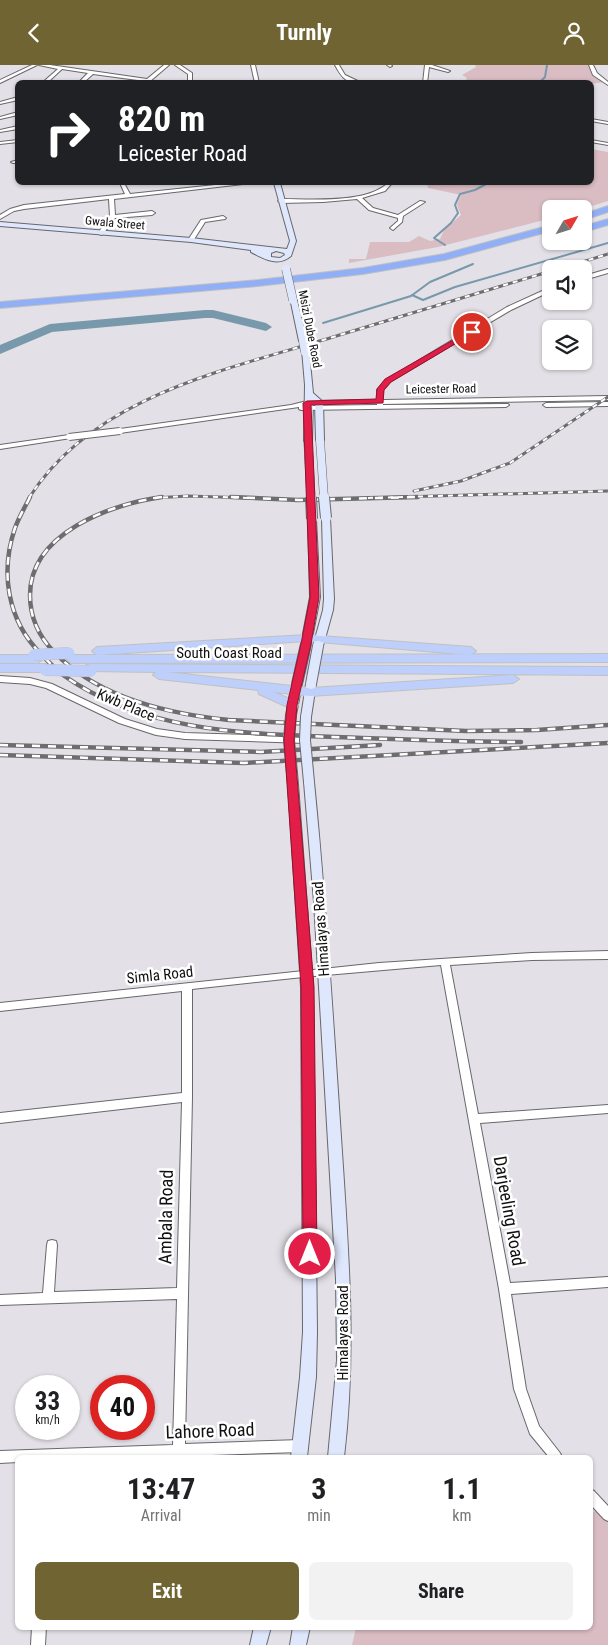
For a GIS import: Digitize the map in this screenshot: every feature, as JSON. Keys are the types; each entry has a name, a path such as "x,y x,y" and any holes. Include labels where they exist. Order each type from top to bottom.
{"highway":[{"path":"592,216 608,211"},
{"path":"592,227 607,222"},
{"path":"0,305 354,273 445,257 542,230"},
{"path":"0,314 294,289 362,281 457,263 542,240"}],"main road":[{"path":"70,656 307,641 568,658"},
{"name":"South Coast Road","path":"0,668 35,660 70,656 608,658"},
{"name":"South Coast Road","path":"0,658 35,660"},
{"path":"35,660 46,669 91,669 208,679 247,685 310,688 566,676 589,671"},
{"name":"South Coast Road","path":"91,669 608,671"},
{"path":"247,685 281,698 292,710"}],"street":[{"path":"0,82 34,65"},
{"path":"41,65 141,80"},
{"path":"148,80 167,65"},
{"path":"177,65 190,73 190,80"},
{"path":"253,65 256,80"},
{"path":"336,65 343,76 353,80"},
{"path":"425,80 427,65 448,71"},
{"path":"591,65 595,74 607,88"},
{"path":"47,80 61,68"},
{"path":"83,80 92,72"},
{"path":"0,103 15,99"},
{"path":"0,118 15,114"},
{"path":"594,121 608,123"},
{"path":"0,131 15,128"},
{"path":"0,143 15,141"},
{"path":"594,142 608,144"},
{"path":"123,185 128,195"},
{"path":"0,217 12,210 24,207 199,185"},
{"name":"Msizi Dube Road","path":"277,185 293,244 288,256 286,269 305,352 309,393 307,406"},
{"path":"281,201 358,197 380,192 388,185"},
{"path":"101,233 113,217 111,197"},
{"path":"358,197 371,209 399,216 422,202"},
{"path":"113,217 152,213"},
{"path":"393,228 401,218 399,216"},
{"path":"191,240 203,221 223,218"},
{"name":"Gwala Street","path":"0,224 228,244 286,251 288,256"},
{"path":"286,269 266,254 288,242 290,233"},
{"name":"Gwala Street","path":"228,244 271,259"},
{"path":"271,259 288,256"},
{"path":"592,276 608,271"},
{"path":"380,405 380,389 388,381 458,341 513,306 542,293"},
{"path":"309,393 320,406"},
{"name":"Leicester Road","path":"0,447 291,407 491,403 608,398"},
{"name":"Leicester Road","path":"491,403 608,405"},
{"name":"Himalayas Road","path":"300,1451 308,1377 310,1332 309,1063 307,972 289,740 296,687 315,597 307,406"},
{"name":"Himalayas Road","path":"320,406 320,439 326,518 329,599 310,688 305,740 324,971 343,1279 344,1360 336,1455"},
{"name":"Kwb Place","path":"0,679 44,684 138,727 185,736 305,740"},
{"name":"Simla Road","path":"0,1007 307,972 445,962 608,955"},
{"name":"Darjeeling Road","path":"445,962 505,1289 520,1389 536,1434 554,1455"},
{"name":"Ambala Road","path":"179,1449 187,1097 187,987"},
{"path":"0,1119 187,1097"},
{"path":"474,1119 608,1109"},
{"path":"48,1298 52,1245"},
{"path":"505,1289 608,1282"},
{"path":"0,1300 182,1293"},
{"name":"Lahore Road","path":"85,1455 179,1449 300,1451"},
{"name":"Lahore Road","path":"0,1457 15,1457"},
{"path":"593,1498 608,1515"},
{"path":"38,1645 39,1630"},
{"path":"258,1645 262,1630"},
{"path":"298,1645 301,1630"}],"shaded area":[{"path":"475,65 590,65 604,82 594,84 594,80 466,80 467,78 462,75 476,67"},
{"path":"594,150 608,152 608,201 592,206 592,200 542,200 542,221 438,247 349,263 349,259 366,259 370,242 409,242 419,236 430,241 440,239 444,230 461,215 457,205 461,195 428,188 427,185 594,185"},
{"path":"608,1510 608,1645 352,1645 356,1630 593,1630 593,1512"}],"waterway":[{"path":"542,80 545,77 547,65"},
{"path":"445,245 434,238 451,223 458,213 455,205 460,194 484,185"},
{"path":"412,295 423,300 455,287 608,243"},
{"path":"412,295 430,282 473,264"},
{"path":"323,323 412,295"},
{"path":"0,350 50,328 205,314 213,314 266,327"}],"railway":[{"path":"589,260 608,254"},
{"path":"29,498 56,463 88,434 125,411 165,392 249,362 542,274"},
{"path":"414,491 461,481 510,463 608,397"},
{"path":"368,498 608,491"},
{"path":"159,498 188,496 251,498"},
{"path":"30,497 20,516 10,545 8,578 14,611 20,626 41,654 63,675 96,695 132,710 169,721 206,728 284,735 521,742"},
{"path":"231,497 298,500 418,497"},
{"path":"153,498 159,498"},
{"path":"159,498 120,507 77,525 58,539 43,555 34,573 30,603 36,627 55,653 92,682 136,701 159,708 229,720 466,731 537,730 608,725"},
{"path":"0,755 244,763 608,743"},
{"path":"0,745 261,752 380,745"}],"route":[{"path":"310,1254 308,987 289,740 292,705 315,597 307,403 380,402 380,389 388,381 472,332"}]}
